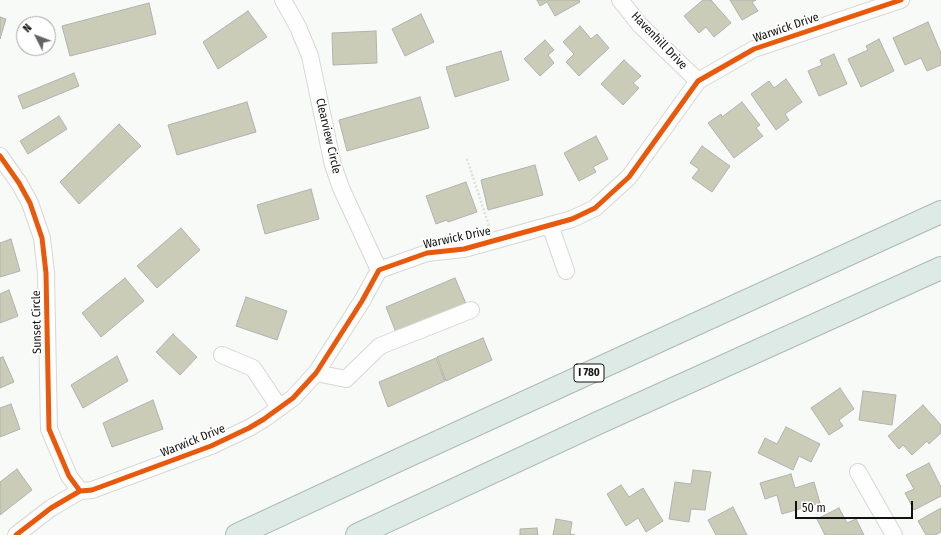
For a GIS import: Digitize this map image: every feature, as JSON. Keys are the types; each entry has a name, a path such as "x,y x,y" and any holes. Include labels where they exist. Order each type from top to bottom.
{"highway":[{"name":"I 780","path":"237,535 410,454 941,212"},
{"path":"357,535 605,420 941,268"}],"street":[{"name":"Clearview Circle","path":"283,0 298,26 310,56 333,165 341,188 379,270"},
{"name":"Havenhill Drive","path":"620,0 640,25 698,82"},
{"name":"Warwick Drive","path":"16,535 51,508 80,491 92,490 211,446 249,428 292,398 316,373 362,301 379,270 427,253 464,249 572,219 595,208 629,177 698,82 754,48 901,0"},
{"name":"Sunset Circle","path":"0,156 19,183 30,203 42,238 46,274 50,429 69,476 80,491"},
{"path":"550,225 566,271"},
{"path":"316,373 346,379 380,346 471,310"},
{"path":"222,355 253,368 279,407"},
{"path":"858,472 894,535"}],"path":[{"path":"468,159 493,240"}],"building":[{"path":"537,0 579,0 580,2 555,16 547,2 540,6"},
{"path":"703,0 711,0 731,23 714,37 706,27 699,33 684,16"},
{"path":"730,0 756,0 752,2 758,11 742,20"},
{"path":"149,3 156,34 70,56 62,26"},
{"path":"248,11 267,37 218,69 203,42"},
{"path":"421,14 434,42 405,56 392,29"},
{"path":"0,17 6,19 0,39"},
{"path":"928,22 941,53 941,65 927,71 921,58 905,65 893,38"},
{"path":"580,26 591,39 597,34 609,48 579,76 566,62 574,54 563,42"},
{"path":"376,31 377,63 333,65 332,33"},
{"path":"879,39 894,71 861,87 848,59 868,50 866,46"},
{"path":"545,40 554,50 548,55 554,63 540,76 524,59"},
{"path":"501,51 509,80 455,97 446,67"},
{"path":"834,54 847,84 819,96 808,71 822,65 820,60"},
{"path":"624,60 641,76 633,83 639,88 623,105 601,84"},
{"path":"74,73 79,86 23,109 18,96"},
{"path":"786,79 802,102 785,114 789,120 776,130 751,94 769,81 774,88"},
{"path":"420,97 429,128 347,151 339,120"},
{"path":"247,102 256,132 177,155 168,125"},
{"path":"742,102 760,125 756,128 763,136 734,158 708,123 721,114 722,117"},
{"path":"59,116 67,129 28,154 20,141"},
{"path":"119,124 141,146 79,204 60,182"},
{"path":"596,136 608,159 593,167 596,172 579,181 564,153"},
{"path":"702,146 730,166 712,192 692,178 699,169 690,163"},
{"path":"535,165 543,195 488,210 481,180"},
{"path":"466,182 477,212 448,222 447,220 436,224 426,196"},
{"path":"311,189 319,219 265,234 257,205"},
{"path":"181,228 200,250 157,288 137,266"},
{"path":"11,239 20,271 0,277 0,243"},
{"path":"125,278 144,301 101,337 82,313"},
{"path":"455,278 467,306 397,335 386,307"},
{"path":"9,290 18,316 0,323 0,294"},
{"path":"246,297 287,311 277,340 236,326"},
{"path":"173,334 197,357 180,375 156,352"},
{"path":"483,338 492,360 446,381 437,357"},
{"path":"117,356 128,381 83,408 71,385"},
{"path":"3,357 14,382 0,388 0,358"},
{"path":"436,358 445,381 388,407 379,382"},
{"path":"840,388 854,409 839,420 843,426 829,435 811,408"},
{"path":"863,391 896,395 892,425 859,420"},
{"path":"153,400 163,429 112,447 103,423"},
{"path":"11,404 20,429 0,437 0,408"},
{"path":"923,405 941,425 941,433 929,444 927,441 912,455 903,445 899,449 888,436"},
{"path":"786,427 820,444 811,462 799,456 793,470 758,453 765,438 777,444"},
{"path":"929,463 941,487 941,496 914,510 905,493 914,489 906,475"},
{"path":"17,469 32,490 0,515 0,482"},
{"path":"693,470 711,472 705,510 691,509 689,522 669,519 675,482 691,484"},
{"path":"791,474 795,488 814,482 820,503 782,514 777,495 765,499 760,483"},
{"path":"621,485 629,497 643,488 663,521 646,532 638,518 626,526 607,494"},
{"path":"733,507 747,535 716,535 708,520"},
{"path":"839,508 847,523 856,519 864,535 825,535 817,519"},
{"path":"941,508 941,532 935,535 926,535 918,521"},
{"path":"556,519 572,522 570,534 575,535 553,535"},
{"path":"537,528 538,535 520,535 520,529"}],"cycle path":[{"path":"16,535 51,508 80,491 92,490 211,446 249,428 293,398 316,373 362,301 379,270 427,253 464,249 572,219 595,208 629,177 698,81 754,49 901,0"},
{"path":"0,156 19,183 30,203 42,238 46,273 49,429 69,476 80,491"}]}
